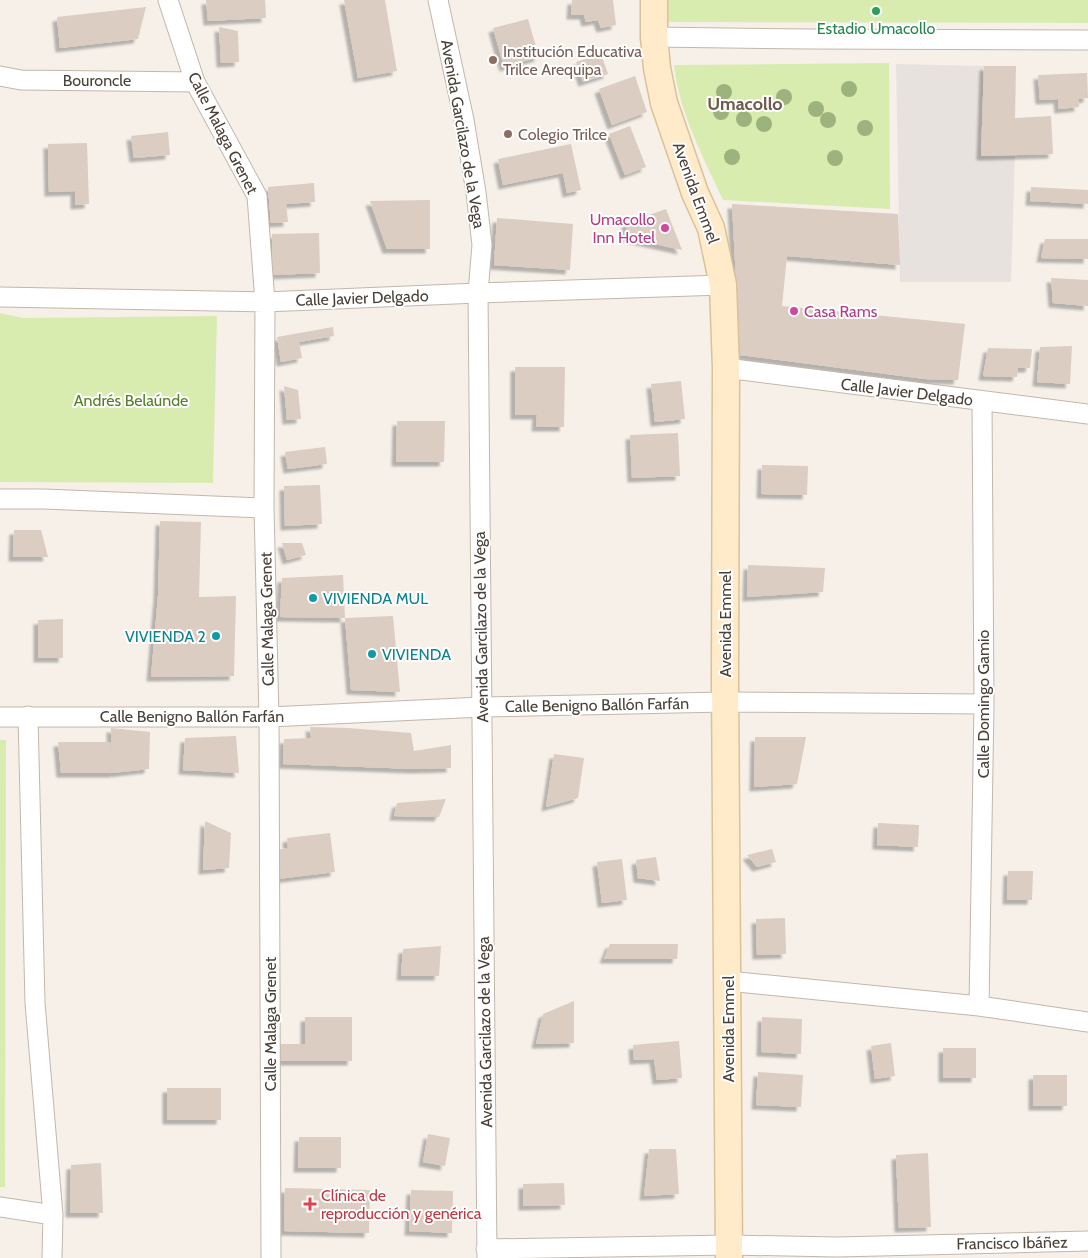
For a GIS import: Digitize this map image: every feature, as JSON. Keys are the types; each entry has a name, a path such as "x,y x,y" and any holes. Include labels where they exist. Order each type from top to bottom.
{"street":[{"name":"Calle Malaga Grenet","path":"168,0 195,82 257,196 266,302 264,508 269,717 271,1258"},
{"name":"Avenida Garcilazo de la Vega","path":"438,0 460,103 476,192 482,245 478,293 487,1254"},
{"name":"Avenida Emmel","path":"654,0 654,37 657,68 664,103 695,193 711,228 724,286 726,368 729,1252"},
{"path":"654,37 1088,40"},
{"name":"Bouroncle","path":"0,76 21,80 195,82"},
{"name":"Calle Javier Delgado","path":"0,297 266,302 478,293 724,286"},
{"name":"Calle Javier Delgado","path":"726,368 1088,414"},
{"name":"Calle Domingo Gamio","path":"979,1006 984,704 982,402"},
{"path":"0,498 264,508"},
{"name":"Calle Benigno Ballón Farfán","path":"0,717 269,717 482,708 726,702 984,704"},
{"path":"28,716 35,1003 53,1215 52,1258"},
{"path":"728,981 979,1006 1088,1022"},
{"path":"0,1207 53,1215"},
{"name":"Francisco Ibáñez","path":"487,1254 729,1252 837,1247 1088,1241"}],"shaded area":[{"path":"896,64 984,66 981,156 1015,155 1011,282 900,282"}],"green space":[{"name":"Estadio Umacollo","path":"665,0 1088,0 1088,23 665,22"},
{"path":"889,63 890,209 723,200 686,117 674,65"},
{"name":"Andrés Belaúnde","path":"0,313 23,318 217,316 213,483 0,482"},
{"path":"0,740 6,740 5,1187 0,1187"}],"building":[{"path":"206,0 265,0 266,18 208,21"},
{"path":"344,0 385,0 397,71 358,78"},
{"path":"572,0 613,0 616,25 601,28 598,20 586,22 584,15 571,15"},
{"path":"146,7 138,39 60,48 57,17"},
{"path":"528,19 539,57 504,67 493,28"},
{"path":"219,27 238,31 239,62 221,63"},
{"path":"601,54 608,74 583,82 576,62"},
{"path":"984,66 1016,66 1015,118 1051,116 1053,154 981,156"},
{"path":"1087,73 1088,98 1078,99 1079,107 1059,109 1058,99 1040,100 1038,75"},
{"path":"635,76 647,112 612,125 599,89"},
{"path":"630,126 646,167 625,175 609,134"},
{"path":"168,132 170,155 134,158 131,136"},
{"path":"87,143 89,204 75,205 75,191 49,192 48,144"},
{"path":"571,144 581,190 567,193 563,173 503,185 498,159"},
{"path":"314,183 315,202 286,204 288,222 271,223 268,187"},
{"path":"1031,187 1088,190 1088,204 1030,201"},
{"path":"430,200 430,249 387,249 370,201"},
{"path":"732,204 898,214 900,265 787,256 782,306 965,324 958,380 925,379 740,355"},
{"path":"666,209 682,250 628,238 626,223"},
{"path":"497,218 573,224 570,270 494,265"},
{"path":"319,233 320,273 272,275 272,234"},
{"path":"1045,239 1088,239 1088,259 1041,258"},
{"path":"1051,278 1088,280 1088,306 1053,303"},
{"path":"333,327 334,336 299,342 302,358 281,362 277,337"},
{"path":"1072,346 1070,384 1037,382 1040,347"},
{"path":"988,348 1032,349 1030,368 1018,368 1017,377 983,376"},
{"path":"515,367 565,367 564,427 536,427 537,415 515,415"},
{"path":"681,381 685,419 655,422 651,384"},
{"path":"284,386 298,390 301,419 287,420"},
{"path":"397,421 445,421 444,462 396,462"},
{"path":"678,433 680,476 632,478 630,435"},
{"path":"325,447 327,464 288,469 285,452"},
{"path":"762,465 808,466 807,495 761,494"},
{"path":"320,485 322,524 285,526 284,486"},
{"path":"160,521 201,522 199,597 236,596 234,676 151,677 158,596"},
{"path":"14,530 41,530 48,557 13,557"},
{"path":"282,543 302,543 306,555 287,560"},
{"path":"748,565 825,568 823,592 747,597"},
{"name":"VIVIENDA MUL","path":"343,575 345,618 280,617 282,578"},
{"name":"VIVIENDA","path":"393,616 400,692 351,690 345,618"},
{"path":"63,619 63,658 38,658 38,620"},
{"path":"310,727 411,733 414,751 451,745 451,768 416,769 283,764 284,739 311,738"},
{"path":"111,728 150,732 149,769 112,773 61,773 58,742 110,742 112,765"},
{"path":"236,736 239,773 183,770 185,738"},
{"path":"755,737 806,737 797,784 754,787"},
{"path":"554,754 584,758 578,798 546,807"},
{"path":"446,799 439,817 394,816 397,803"},
{"path":"205,821 231,833 229,868 203,870"},
{"path":"878,823 919,825 918,847 877,845"},
{"path":"330,833 335,872 278,879 275,850 288,848 287,838"},
{"path":"772,849 776,862 757,867 747,855"},
{"path":"656,857 660,881 638,878 636,860"},
{"path":"622,859 627,900 602,903 597,862"},
{"path":"1008,871 1033,871 1032,900 1007,900"},
{"path":"785,918 786,954 757,955 756,919"},
{"path":"610,944 678,944 677,959 604,959"},
{"path":"441,946 439,976 401,976 403,949"},
{"path":"574,1001 574,1043 536,1044 543,1014"},
{"path":"305,1017 352,1017 352,1061 279,1061 279,1044 305,1044"},
{"path":"762,1017 802,1019 801,1054 761,1052"},
{"path":"679,1041 682,1078 657,1080 654,1059 634,1060 633,1045"},
{"path":"891,1043 895,1076 875,1079 871,1046"},
{"path":"943,1048 976,1048 976,1078 943,1078"},
{"path":"758,1072 803,1075 801,1107 756,1105"},
{"path":"1033,1075 1067,1075 1067,1106 1033,1106"},
{"path":"167,1088 221,1088 221,1120 167,1120"},
{"path":"428,1134 450,1138 445,1166 423,1162"},
{"path":"299,1137 341,1137 341,1168 298,1168"},
{"path":"649,1149 676,1149 679,1194 644,1196"},
{"path":"928,1153 931,1227 899,1228 896,1155"},
{"path":"101,1163 103,1213 70,1213 71,1165"},
{"path":"564,1183 565,1205 523,1206 523,1184"},
{"path":"285,1188 370,1190 369,1233 284,1231"},
{"path":"411,1190 453,1191 452,1233 409,1231"}],"place":[{"name":"Estadio Umacollo","path":"876,11"},
{"name":"Institución Educativa Trilce Arequipa","path":"493,60"},
{"name":"Colegio Trilce","path":"508,134"},
{"name":"Umacollo Inn Hotel","path":"665,228"},
{"name":"Casa Rams","path":"794,311"},
{"name":"VIVIENDA MUL","path":"313,598"},
{"name":"VIVIENDA 2","path":"216,636"},
{"name":"VIVIENDA","path":"372,654"},
{"name":"Clínica de reproducción y genérica","path":"310,1204"}],"district":[{"name":"Umacollo","path":"745,104"}]}
